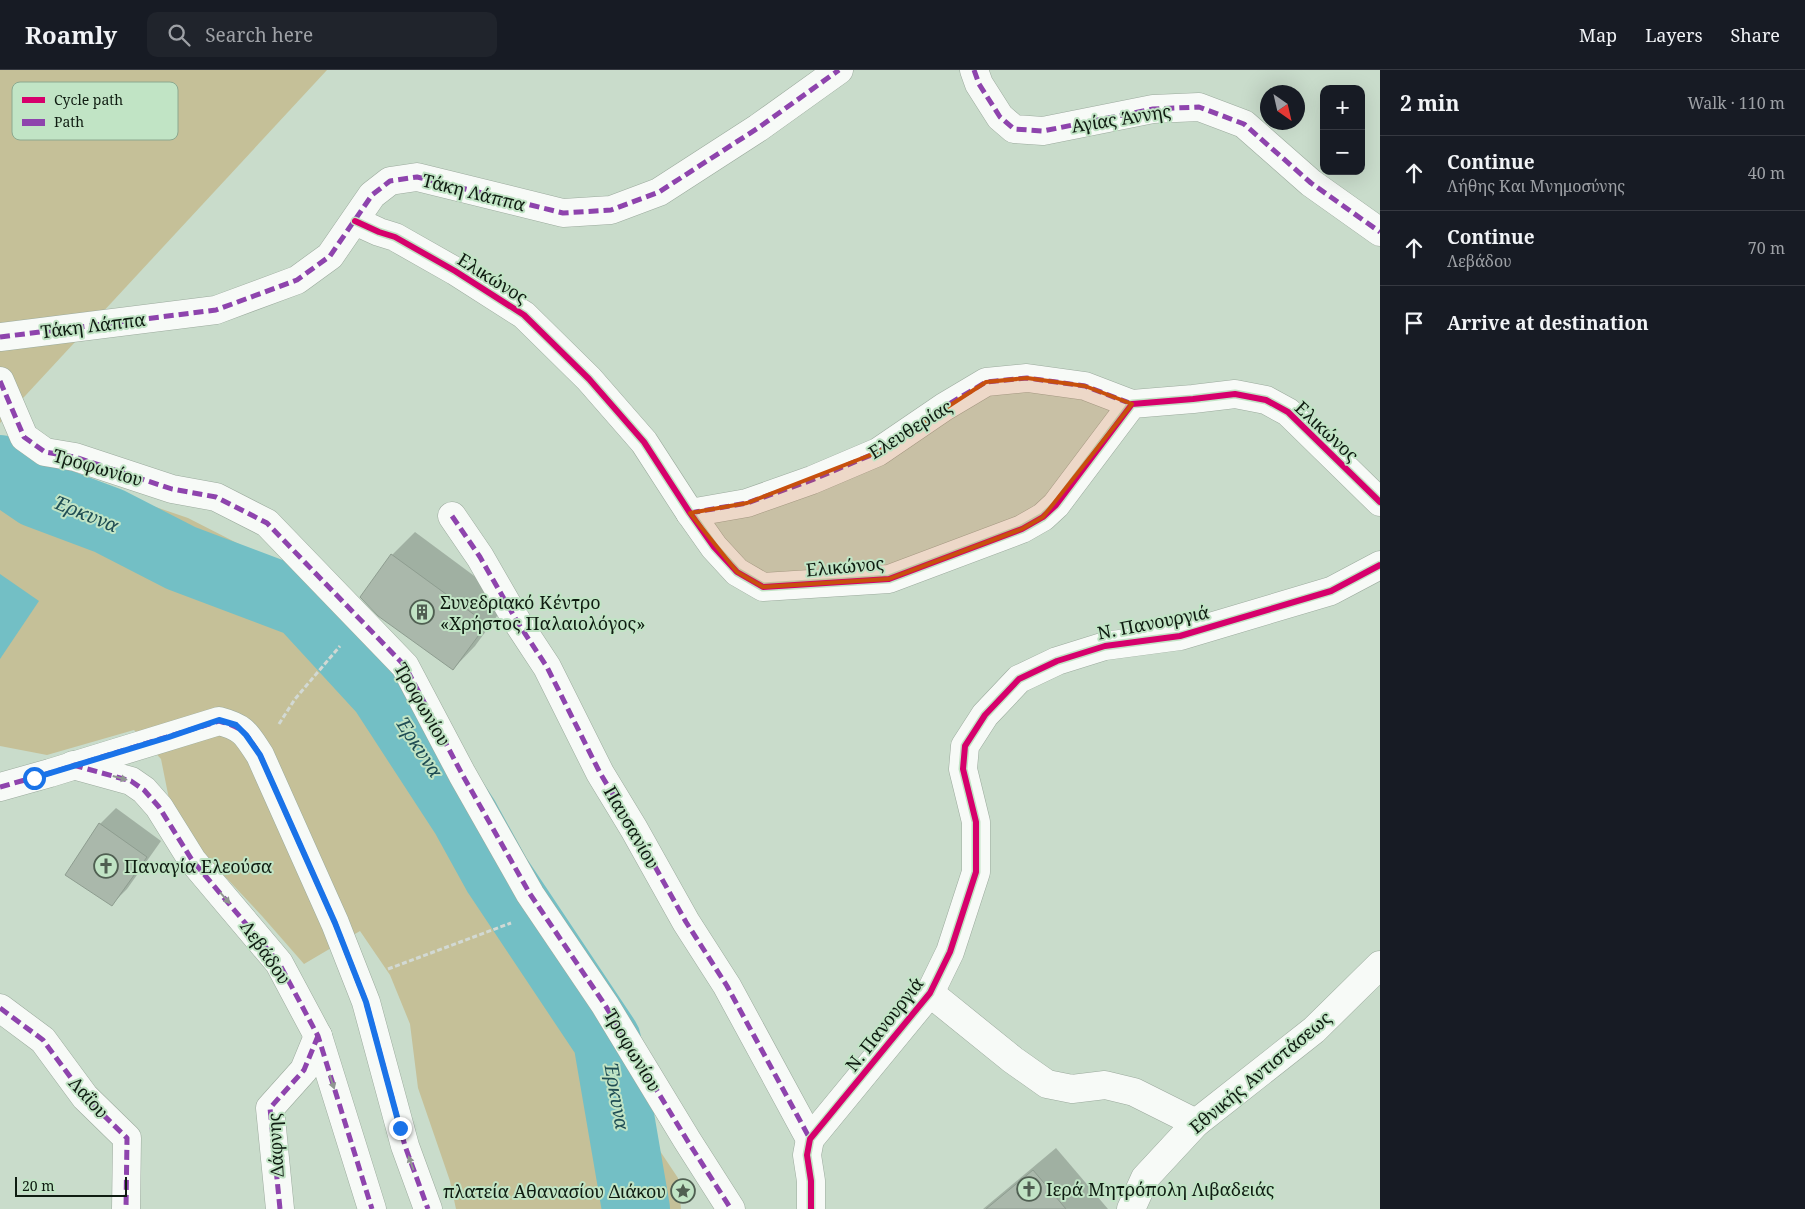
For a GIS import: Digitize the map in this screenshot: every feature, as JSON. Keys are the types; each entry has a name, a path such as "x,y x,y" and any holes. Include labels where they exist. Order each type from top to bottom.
{"street":[{"name":"Τάκη Λάππα","path":"0,337 216,310 297,280 330,256 372,195 390,181 417,176 562,213 611,210 659,192 758,128 839,70"},
{"name":"Αγίας Άννης","path":"974,70 979,84 1000,117 1014,129 1042,131 1153,109 1199,108 1244,124 1311,183 1380,232"},
{"name":"Ελικώνος","path":"355,221 395,237 524,315 589,379 644,442 690,514 714,547 737,572 763,587 888,579 1022,529 1043,517 1056,505 1132,404 1235,394 1266,400 1288,412 1380,502"},
{"name":"Ελευθερίας","path":"690,514 748,503 812,480 878,452 944,407 986,382 1027,378 1085,386 1132,404"},
{"name":"Τροφωνίου","path":"0,381 24,437 45,452 74,457 172,489 216,498 267,523 406,666 462,774 530,894 605,1005 686,1140 731,1209"},
{"name":"Παυσανίου","path":"452,516 480,557 518,623 547,667 600,773 686,922 727,986 810,1140"},
{"name":"Ν. Πανουργιά","path":"810,1140 930,994 950,952 976,872 976,822 963,769 965,746 985,715 1019,679 1057,661 1105,646 1180,636 1331,591 1380,565"},
{"path":"0,787 50,774 219,720 236,725 246,735 260,755 335,923 366,1002 405,1146 428,1209"},
{"name":"Λεβάδου","path":"73,766 132,781 144,790 158,807 192,860 279,963 318,1036 372,1209"},
{"name":"Εθνικής Αντιστάσεως","path":"1131,1209 1145,1178 1196,1123 1314,1030 1380,965"},
{"path":"930,994 1013,1060 1047,1084 1072,1089 1105,1085 1134,1092 1196,1123"},
{"name":"Λαΐου","path":"0,1008 43,1040 85,1097 127,1138 126,1209"},
{"name":"Δάφνης","path":"280,1209 270,1108 304,1070 318,1036"},
{"path":"810,1140 807,1155 811,1181 811,1209"}],"path":[{"path":"295,699 361,621"},
{"path":"357,980 542,912"}],"highlighted area":[{"path":"1027,378 1085,386 1132,404 1043,517 1022,529 889,579 763,587 737,572 690,513 747,503 878,452 986,382"}],"shaded area":[{"path":"0,70 327,70 0,423"},
{"path":"0,436 27,463 188,518 268,559 326,610 382,670 417,719 543,985 678,1178 681,1209 456,1209 450,1181 418,1088 410,1024 390,975 360,931 304,964 204,854 169,799 161,759 134,730 47,755 0,746"}],"water":[{"path":"0,574 39,601 0,659"}],"building":[{"name":"Συνεδριακό Κέντρο «Χρήστος Παλαιολόγος»","path":"391,554 487,624 453,670 378,616 360,597"},
{"name":"Παναγία Ελεούσα","path":"99,823 147,857 112,906 65,875"},
{"name":"Ιερά Μητρόπολη Λιβαδειάς","path":"1033,1170 1066,1209 986,1209"}],"waterway":[{"name":"Έρκυνα","path":"0,469 37,494 109,521 181,558 303,604 383,691 465,817 497,875 607,1040 636,1209"}],"marked path":[{"path":"0,337 216,310 297,280 330,256 372,195 390,181 417,177 563,213 611,210 659,192 758,128 839,70"},
{"path":"974,70 979,84 1000,117 1014,129 1043,131 1153,109 1199,107 1244,124 1311,183 1380,232"},
{"path":"690,513 747,503 812,480 878,452 944,407 986,382 1027,378 1085,386 1132,404"},
{"path":"0,381 24,437 45,452 75,457 172,489 216,497 267,523 405,666 462,774 530,894 605,1005 731,1209"},
{"path":"452,516 480,557 518,623 547,667 600,773 686,922 727,986 810,1139"},
{"path":"0,787 219,721 240,729 260,755 335,923 366,1002 405,1146 428,1209"},
{"path":"73,765 131,781 144,790 159,807 192,860 279,963 318,1036 372,1209"},
{"path":"0,1008 43,1040 85,1097 127,1138 126,1209"},
{"path":"280,1209 270,1108 304,1070 318,1036"}],"cycle path":[{"path":"355,221 395,237 455,271 524,315 589,379 644,442 714,547 737,572 763,587 889,579 1022,529 1043,517 1056,505 1132,404 1235,394 1266,400 1288,412 1380,502"},
{"path":"811,1209 811,1181 807,1155 810,1139 930,993 950,952 976,872 976,822 963,769 965,746 985,715 1019,679 1057,661 1105,646 1180,636 1331,591 1380,565"}],"place":[{"name":"Συνεδριακό Κέντρο «Χρήστος Παλαιολόγος»","path":"422,612"},
{"name":"Παναγία Ελεούσα","path":"106,866"},
{"name":"Ιερά Μητρόπολη Λιβαδειάς","path":"1029,1189"},
{"name":"πλατεία Αθανασίου Διάκου","path":"683,1191"}],"route":[{"path":"34,778 219,720 236,725 246,735 260,755 335,923 366,1002 400,1128"}]}
